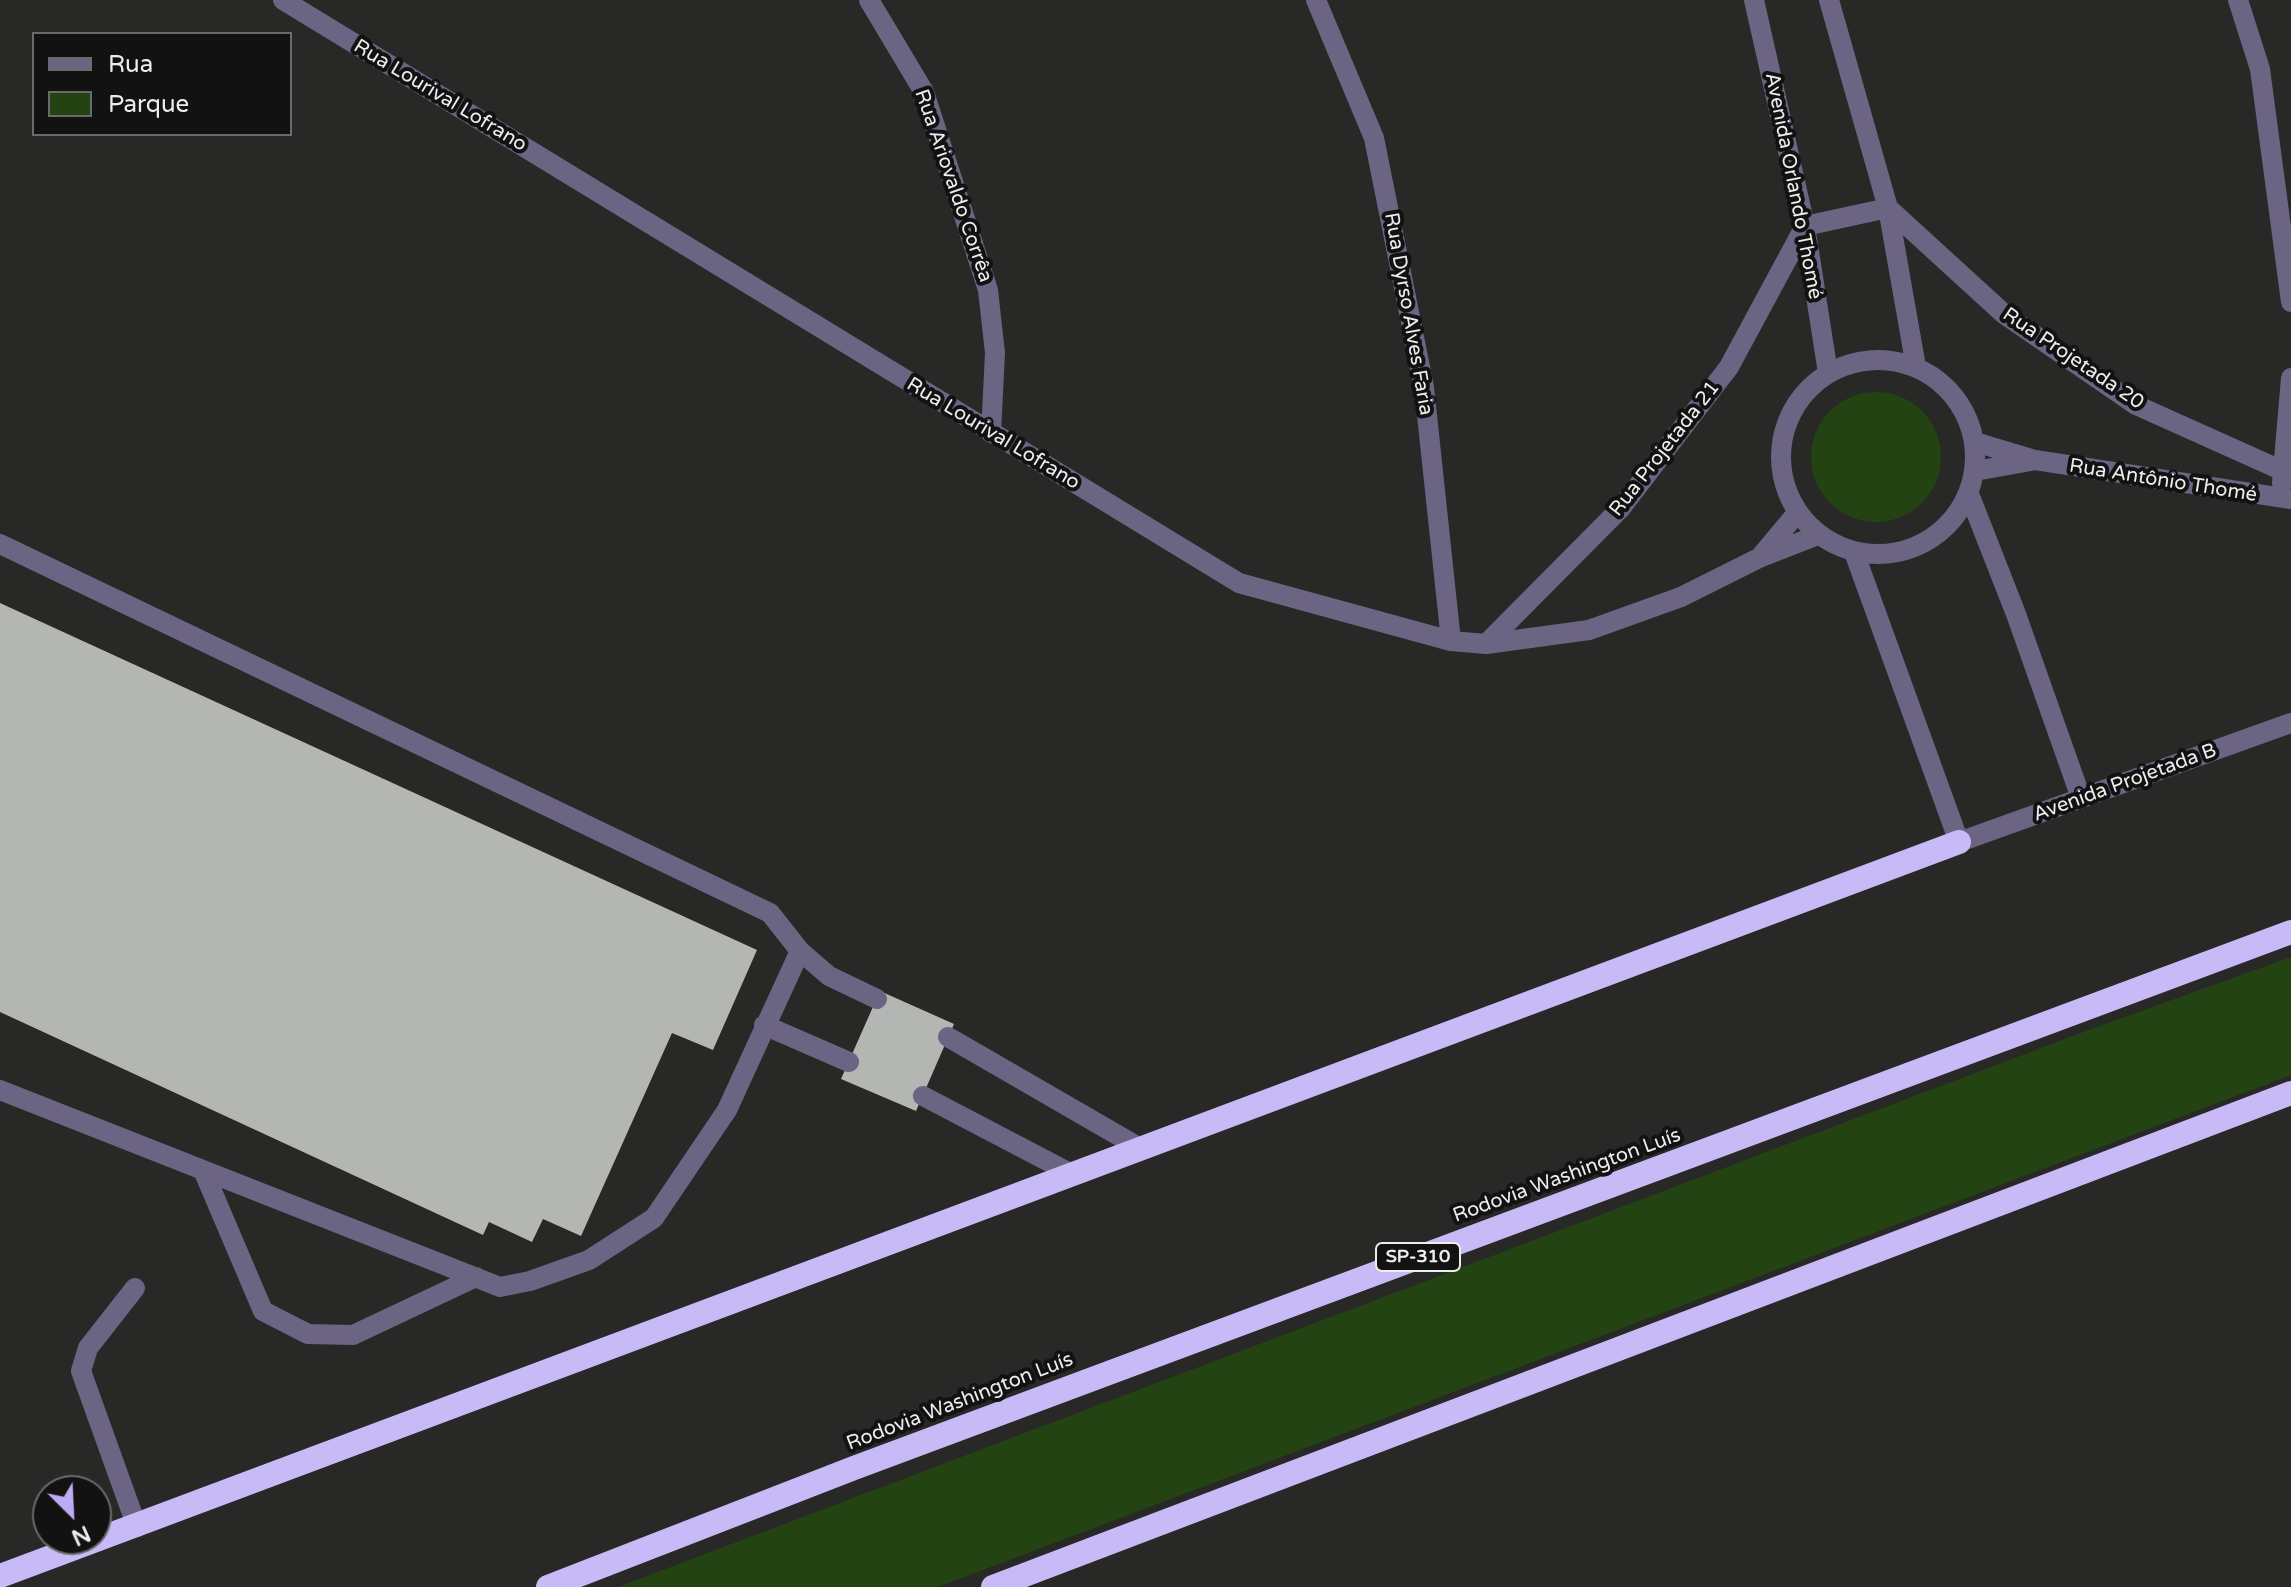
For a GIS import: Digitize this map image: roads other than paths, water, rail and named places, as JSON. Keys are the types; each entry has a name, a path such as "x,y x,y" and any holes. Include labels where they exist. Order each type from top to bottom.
{"highway":[{"path":"0,1576 1959,842"},
{"name":"Rodovia Washington Luís","path":"548,1587 869,1462 2291,932"},
{"path":"993,1587 2291,1093"}],"street":[{"name":"Rua Lourival Lofrano","path":"283,0 1239,583 1451,641 1486,644 1589,630 1681,597 1759,558 1818,535"},
{"name":"Rua Ariovaldo Corrêa","path":"869,0 924,92 988,290 995,353 991,433"},
{"name":"Rua Dyrso Alves Faria","path":"1316,0 1374,138 1424,387 1451,641"},
{"name":"Avenida Orlando Thomé","path":"1754,0 1805,226 1828,373"},
{"path":"1829,0 1888,208 1916,367"},
{"path":"2238,0 2260,69 2291,302"},
{"path":"1805,226 1888,208"},
{"name":"Rua Projetada 20","path":"1888,208 2004,314 2136,405 2283,471"},
{"name":"Rua Projetada 21","path":"1486,644 1621,508 1729,367 1805,226"},
{"path":"1887,359 1916,367 1944,385 1965,410 1975,442 1975,471 1969,494 1950,523 1922,545 1888,554 1854,552 1818,535 1797,513 1784,484 1780,452 1787,421 1804,393 1828,373 1856,362 1887,359"},
{"path":"2286,499 2283,471 2291,378"},
{"name":"Rua Antônio Thomé","path":"1975,442 2035,460 2286,499"},
{"name":"Rua Antônio Thomé","path":"1975,471 2035,460"},
{"path":"1969,494 2016,614 2081,798"},
{"name":"Rua Lourival Lofrano","path":"1759,558 1797,513"},
{"path":"0,544 770,913 800,951 829,976 877,999"},
{"path":"1854,552 1959,842"},
{"name":"Avenida Projetada B","path":"1959,842 2291,723"},
{"path":"0,1090 500,1287 530,1281 589,1260 654,1218 727,1110 800,951"},
{"path":"764,1025 849,1062"},
{"path":"948,1037 1140,1148"},
{"path":"923,1096 1072,1174"},
{"path":"203,1170 263,1311 308,1334 353,1335 476,1277"},
{"path":"135,1288 88,1348 81,1371 137,1527"}]}
